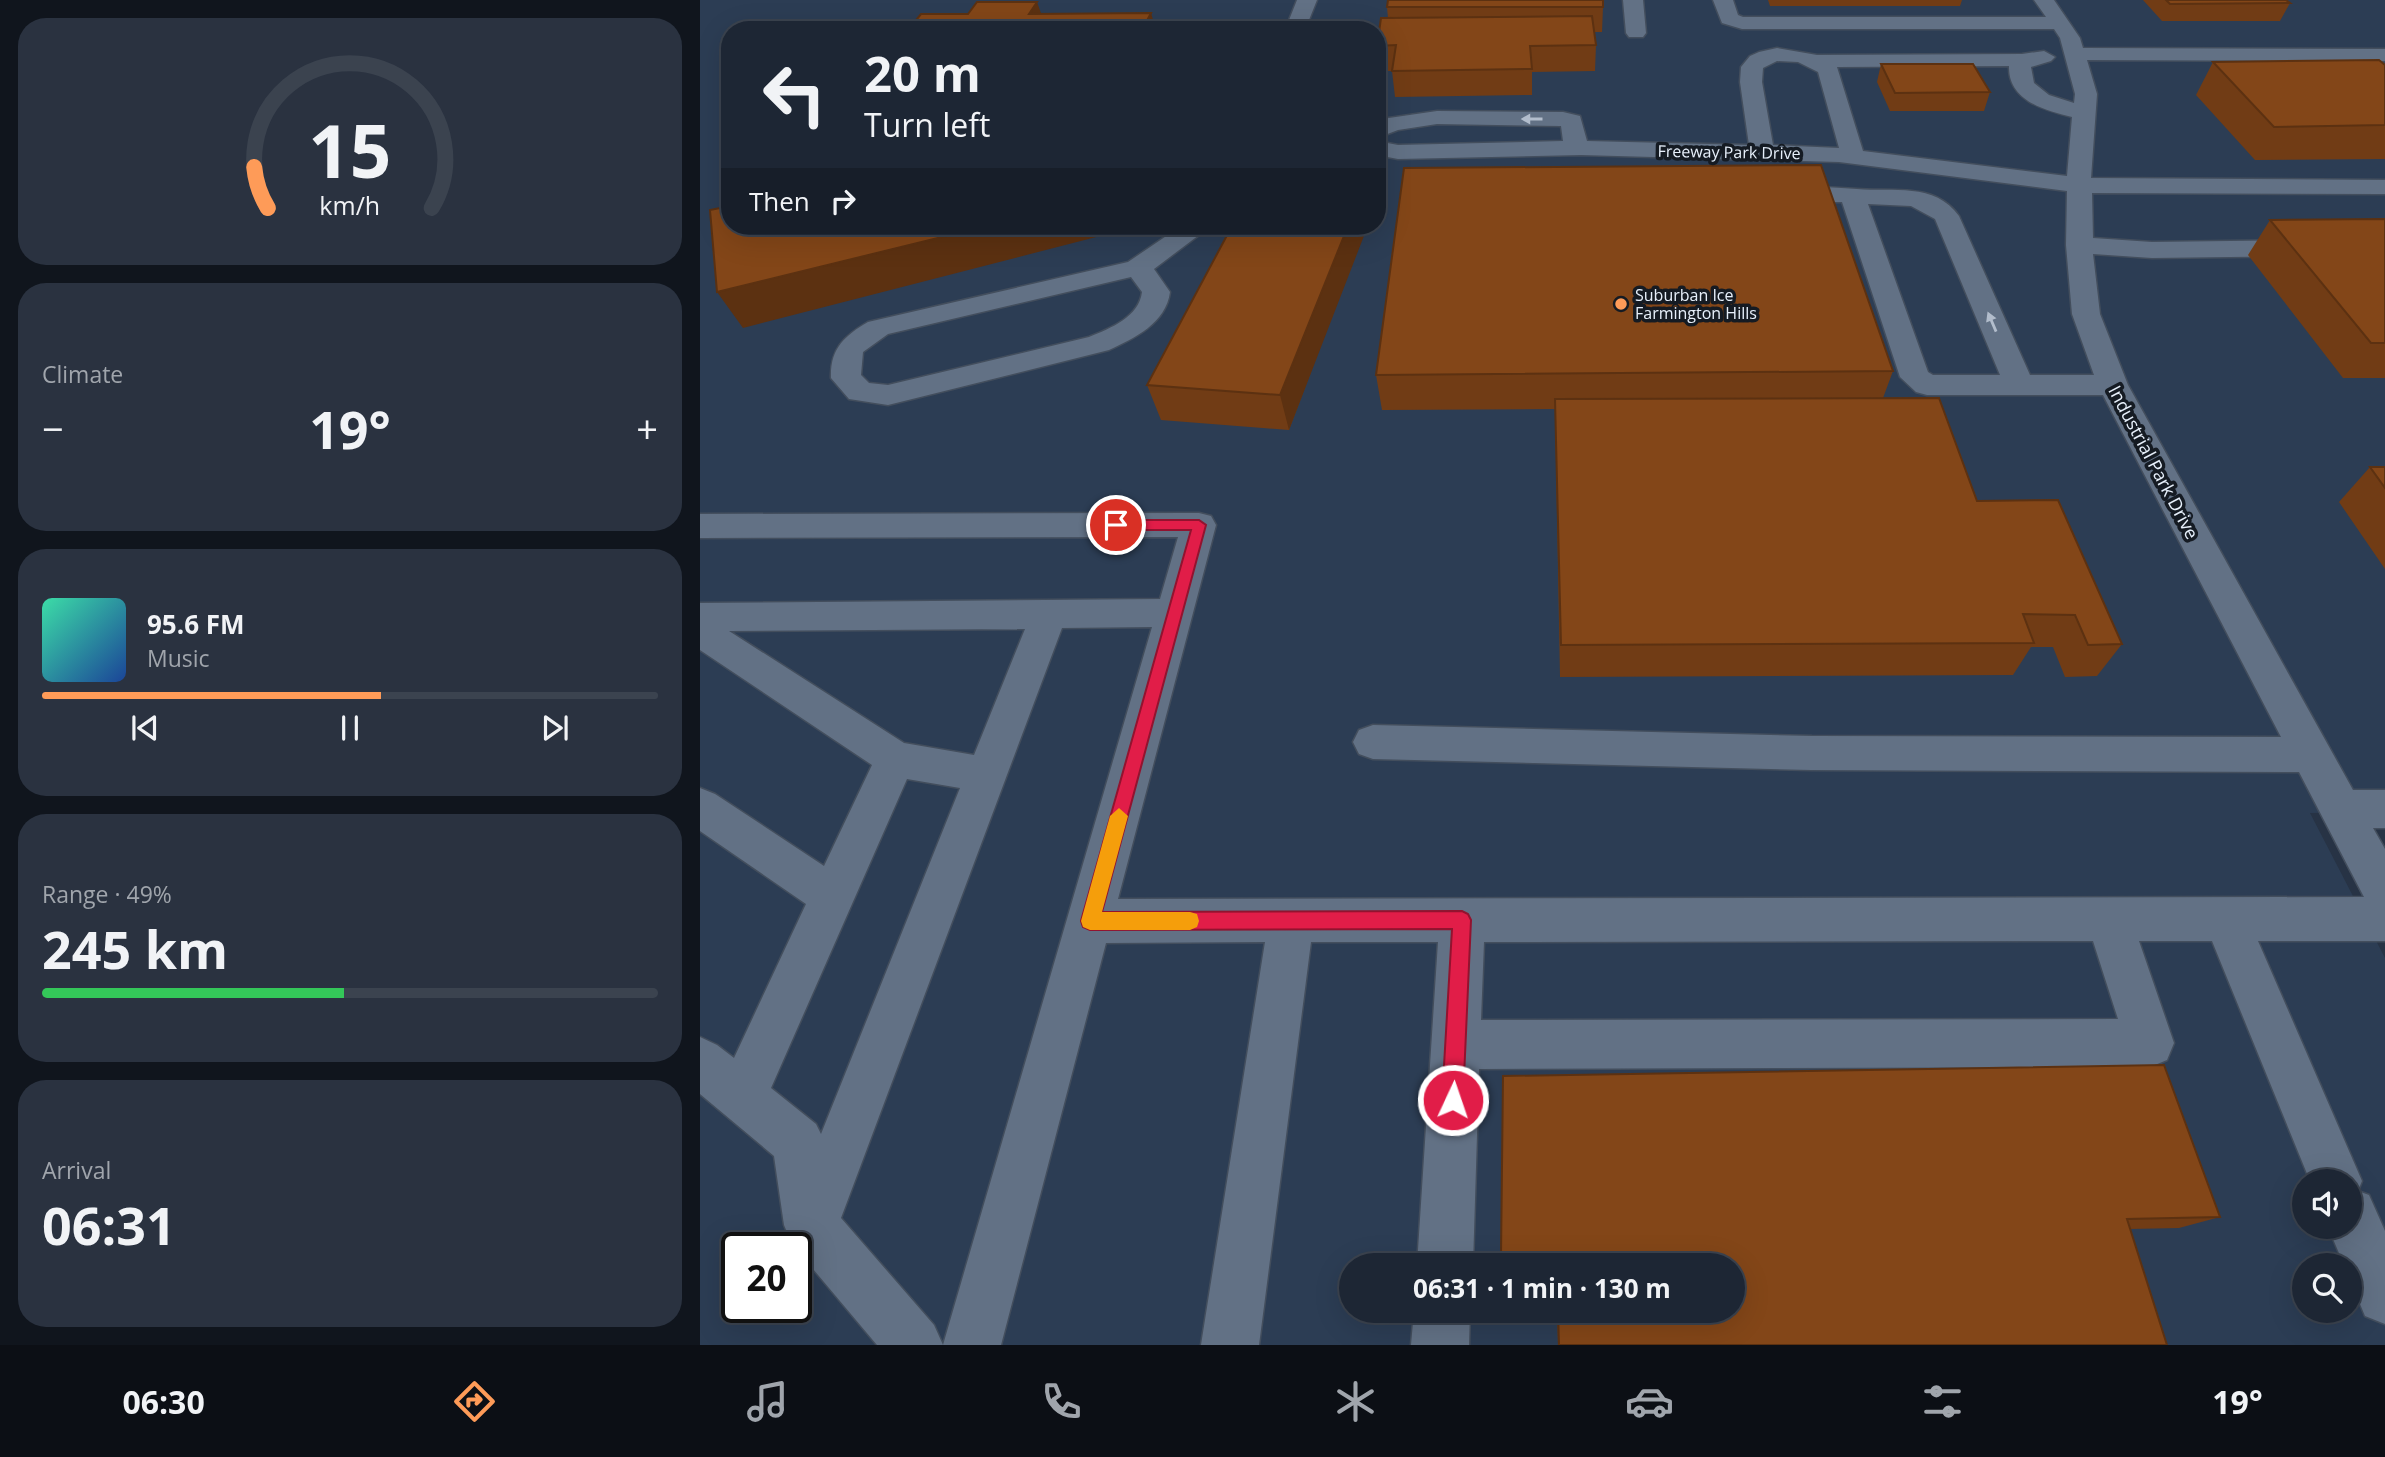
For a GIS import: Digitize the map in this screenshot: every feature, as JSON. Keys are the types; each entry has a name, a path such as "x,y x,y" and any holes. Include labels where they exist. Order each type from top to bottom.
{"street":[{"path":"1298,21 1307,0"},
{"path":"1633,0 1636,33"},
{"path":"1723,0 1730,19 1742,23 2052,12"},
{"name":"Industrial Park Drive","path":"2052,12 2070,38 2086,94 2079,185 2080,246 2086,314 2113,384 2385,892"},
{"path":"1762,152 1751,82 1755,62 1763,57 1786,55 1817,61 2023,60 2075,56 2385,55"},
{"path":"2023,60 2018,68 2035,97 2057,107 2084,112"},
{"path":"1817,61 1828,70 1853,157"},
{"path":"1386,124 1416,118 1563,119 1572,121 1576,148"},
{"name":"Freeway Park Drive","path":"1386,150 1435,162 1576,148 1789,153 1853,157 2079,185 2385,187"},
{"path":"1789,153 1794,194"},
{"path":"1752,194 1845,194 1853,197 1922,200 1939,208 1946,216 2019,385"},
{"path":"1853,197 1915,377 1927,385 2113,384"},
{"path":"1137,268 1150,277 1156,294 1150,313 1130,331 1100,344 888,395 860,392 846,378 844,358 855,341 878,328 1137,268 1185,235"},
{"path":"2080,246 2152,250 2385,247"},
{"path":"700,526 1199,525 972,1345"},
{"path":"700,617 1175,613"},
{"path":"811,1225 1049,614"},
{"path":"700,631 895,759 986,775"},
{"path":"1373,742 1812,753 2311,755"},
{"path":"742,1096 895,759"},
{"path":"700,807 833,897"},
{"path":"2340,809 2385,809"},
{"path":"1090,921 2385,919"},
{"path":"1230,1345 1291,920"},
{"path":"1445,1253 1462,920"},
{"path":"1456,1045 2150,1043 2109,920"},
{"path":"2226,920 2331,1169"},
{"path":"700,1062 797,1142 811,1225 914,1345"},
{"path":"2361,1239 2385,1296"},
{"path":"1440,1345 1441,1323"}],"shaded area":[{"path":"700,0 2385,0 2385,819 2381,812 2310,813 2385,958 2385,1345 700,1345"}],"building":[{"path":"1388,0 1603,0 1603,7 1387,7"},
{"path":"2166,0 2286,0 2290,3 2170,4"},
{"path":"977,2 1037,2 1029,14 1151,13 1147,21 915,21 921,14 968,14"},
{"path":"1592,16 1596,45 1530,46 1532,69 1392,71 1396,45 1386,46 1386,21 1381,21 1381,18"},
{"path":"2379,60 2385,65 2385,125 2274,127 2213,62"},
{"path":"1881,64 1973,64 1990,92 1895,93"},
{"name":"Suburban Ice Farmington Hills","path":"1821,165 1893,371 1376,375 1404,168"},
{"path":"721,208 721,235 950,235 717,292 710,210"},
{"path":"2385,219 2385,343 2371,343 2270,220"},
{"path":"1227,235 1344,235 1280,395 1147,385"},
{"path":"1939,398 1977,501 2058,500 2122,644 2088,645 2075,615 2023,614 2034,643 1561,645 1555,399"},
{"path":"2370,467 2385,467 2385,488"},
{"path":"2164,1065 2220,1217 2127,1219 2167,1345 1559,1345 1558,1323 1745,1323 1745,1253 1501,1253 1503,1076"}],"slow traffic":[{"path":"1119,816 1090,921 1190,921"}],"place":[{"name":"Suburban Ice Farmington Hills","path":"1621,304"}],"route":[{"path":"1116,525 1199,525 1090,921 1462,920 1453,1100"}]}
